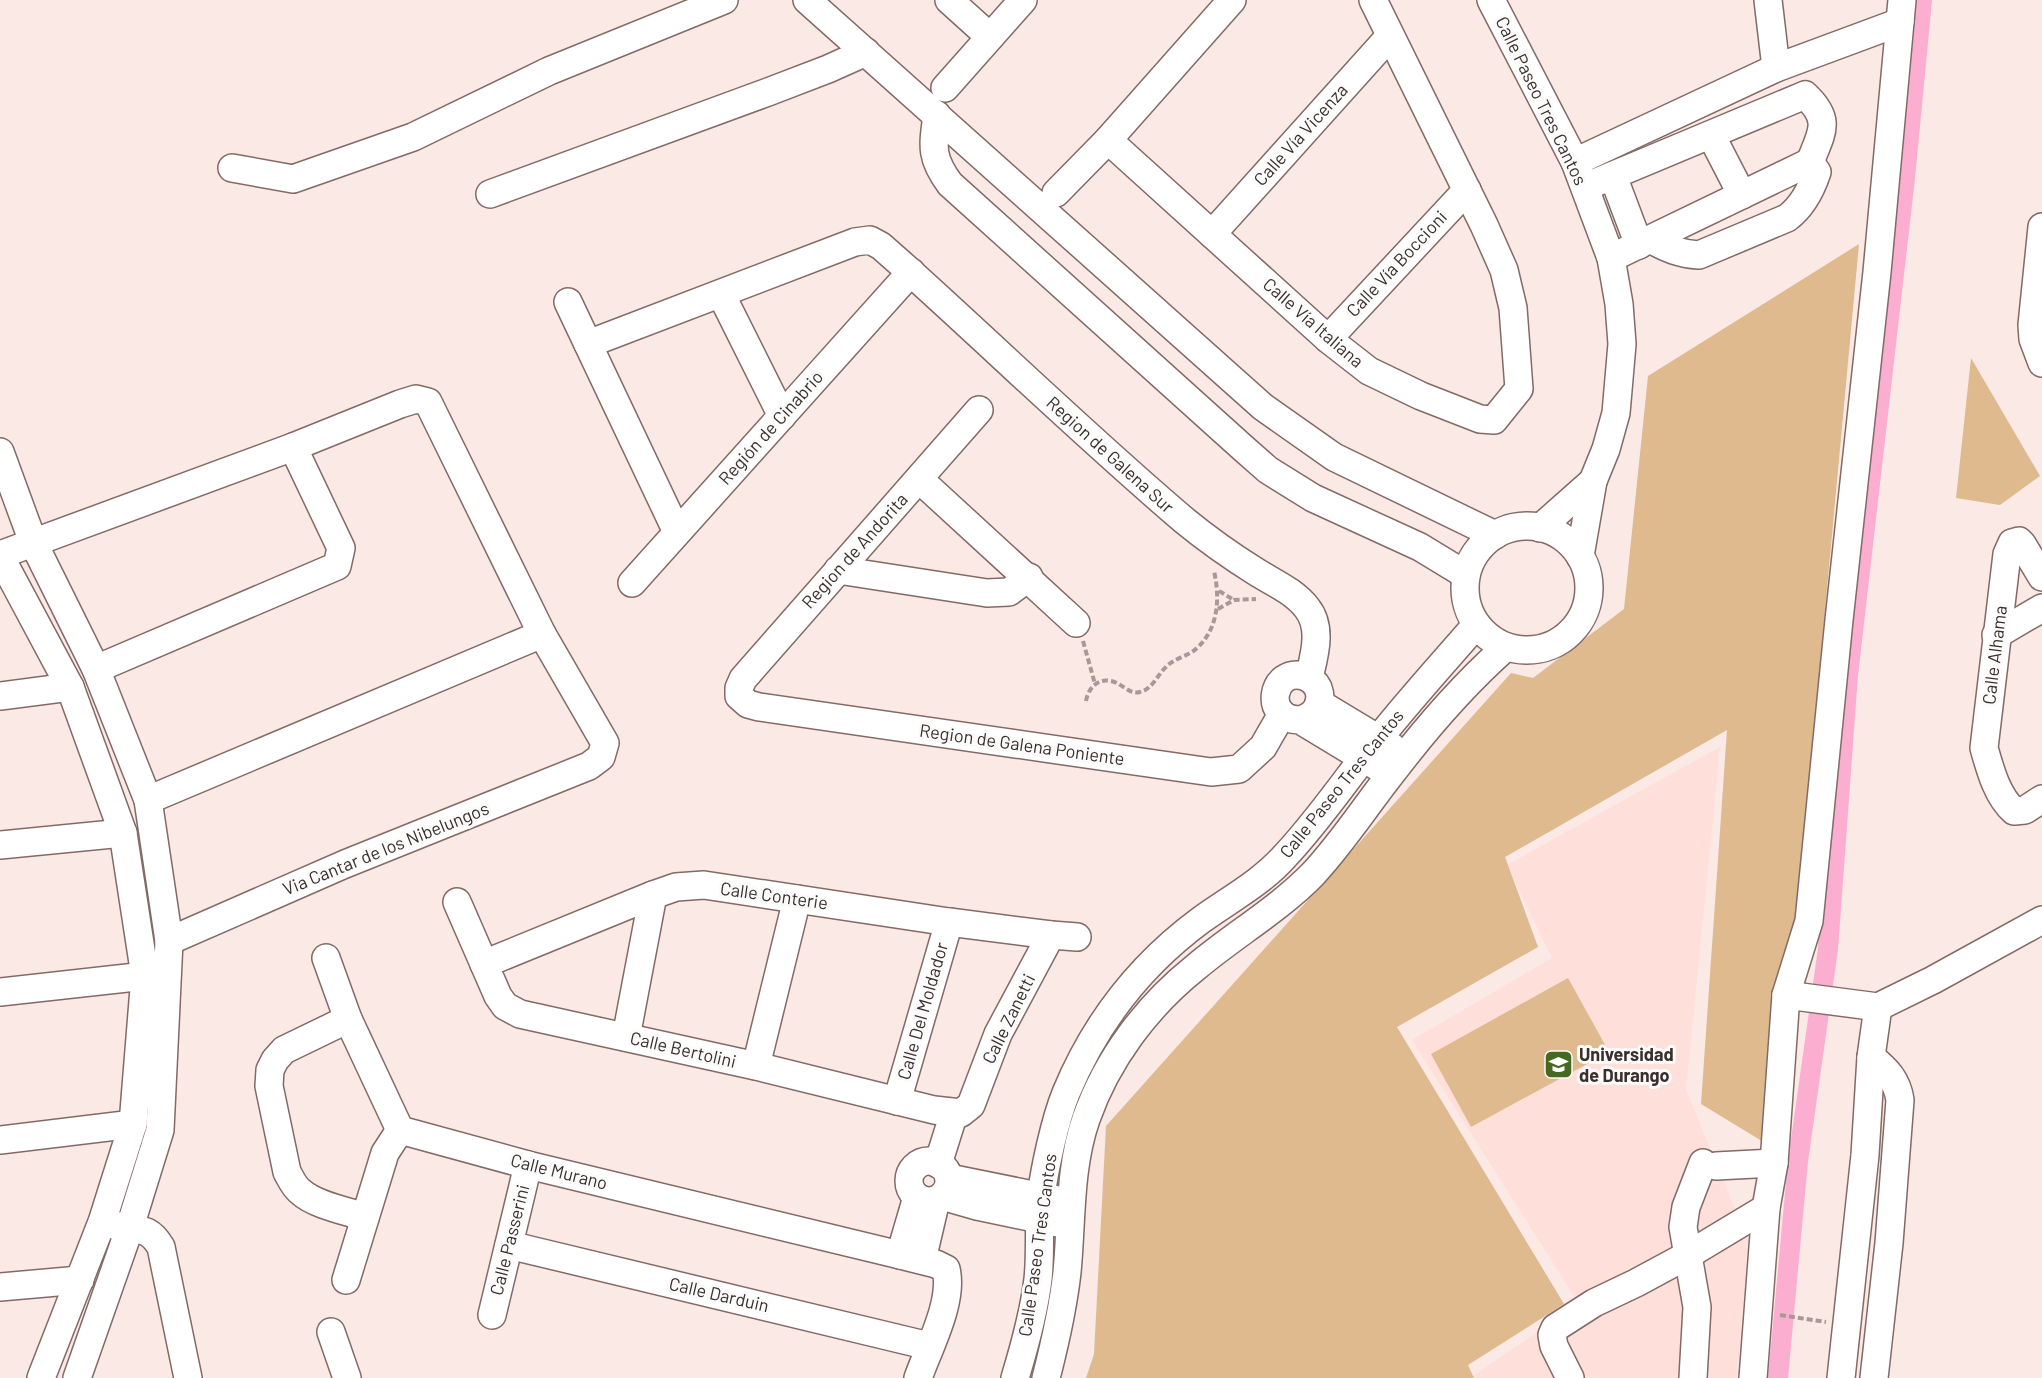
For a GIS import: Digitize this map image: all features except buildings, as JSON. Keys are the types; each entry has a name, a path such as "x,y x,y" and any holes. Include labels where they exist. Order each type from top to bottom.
{"street":[{"path":"232,168 293,179 413,137 549,71 724,0"},
{"path":"807,0 1263,407 1334,457 1494,535"},
{"path":"949,0 990,37"},
{"path":"945,88 1023,0"},
{"path":"1056,194 1108,140 1232,0"},
{"name":"Calle Vía Italiana","path":"1108,140 1328,339 1369,371 1421,396 1480,419 1494,420 1519,389 1513,308 1504,270 1467,190 1372,0"},
{"name":"Calle Paseo Tres Cantos","path":"1491,0 1575,162 1611,258 1622,344 1620,380 1616,413 1606,449 1593,481 1580,556"},
{"path":"1768,0 1776,68"},
{"path":"1575,162 1901,11"},
{"path":"1753,1378 1766,1208 1809,921 1901,11"},
{"name":"Calle Vía Vicenza","path":"1212,234 1390,36"},
{"path":"490,194 798,81 866,52"},
{"path":"1584,187 1805,95 1819,108 1823,130 1810,162 1611,258"},
{"path":"937,115 933,143 935,159 950,184 1268,470 1313,498 1420,547 1466,575"},
{"path":"1711,135 1742,195"},
{"path":"1613,176 1644,242 1686,254 1699,255 1787,218 1797,210 1813,184 1817,172 1810,162"},
{"name":"Calle Vía Boccioni","path":"1328,339 1467,190"},
{"name":"Region de Galena Sur","path":"721,294 855,242 870,240 881,246 1186,522 1281,587 1308,609 1315,627 1316,647 1309,678"},
{"path":"2041,242 2032,325 2033,339 2042,363"},
{"name":"Región de Cinabrio","path":"632,583 911,272"},
{"path":"588,345 721,294 782,416"},
{"path":"568,302 677,532"},
{"path":"41,1378 102,1222 133,1124 145,976 123,833 70,687 0,556 293,447 400,404 416,399 428,402 542,633 148,800"},
{"name":"Region de Andorita","path":"739,696 738,688 743,679 979,410"},
{"path":"96,669 337,566 341,548 293,447"},
{"path":"0,452 33,542 96,669 148,800 169,940 160,1130 129,1230 77,1378"},
{"path":"919,479 1029,577 1076,623"},
{"name":"Calle Paseo Tres Cantos","path":"1540,528 1593,481"},
{"path":"1516,527 1540,528 1555,532 1580,556 1586,569 1589,591 1585,613 1567,637 1540,650 1525,651 1506,647 1486,635 1476,625 1467,605 1466,575 1474,555 1494,535 1516,527"},
{"name":"Calle Alhama","path":"2042,578 2022,544 2019,541 2012,543 2007,554 1984,748 1989,768 2007,804 2014,811 2025,810 2042,799"},
{"path":"838,570 987,593 1009,592 1029,577"},
{"path":"1996,635 2042,608"},
{"name":"Calle Paseo Tres Cantos","path":"1015,1378 1030,1328 1038,1278 1040,1208 1050,1152 1065,1096 1085,1051 1107,1014 1138,976 1173,942 1253,885 1284,858 1309,830 1422,685 1476,625"},
{"name":"Via Cantar de los Nibelungos","path":"169,940 345,864 589,766 602,757 605,743 542,633"},
{"name":"Calle Paseo Tres Cantos","path":"1046,1378 1060,1326 1067,1269 1070,1214 1077,1160 1086,1120 1125,1043 1157,1001 1312,875 1347,834 1398,765 1449,702 1506,647"},
{"path":"1301,712 1318,689 1309,678 1302,675 1288,677 1277,687 1275,701 1371,748 1398,765"},
{"path":"0,696 70,687"},
{"name":"Region de Galena Poniente","path":"739,696 748,704 759,707 1211,772 1239,769 1301,712"},
{"path":"0,845 123,833"},
{"name":"Calle Conterie","path":"484,964 653,895 676,887 704,885 949,922 1064,936"},
{"path":"626,1037 653,895"},
{"path":"756,1066 797,899"},
{"name":"Calle Bertolini","path":"457,902 498,996 505,1006 520,1014 756,1066 897,1101 953,1109"},
{"path":"1799,997 1870,1005 1933,980 2042,920"},
{"name":"Calle Del Moldador","path":"897,1101 949,922"},
{"name":"Calle Zanetti","path":"953,1109 998,1034 1064,936"},
{"path":"326,958 348,1019 400,1130 385,1153 346,1280"},
{"path":"0,992 145,976"},
{"path":"1841,1378 1865,1155 1871,1057 1870,1005"},
{"path":"348,1019 284,1050 270,1070 269,1086 287,1172 293,1184 301,1193 314,1201 365,1217"},
{"path":"1871,1057 1887,1069 1898,1088 1900,1100 1889,1243 1874,1378"},
{"path":"918,1378 942,1311 949,1280 923,1261 935,1182 953,1109"},
{"path":"0,1140 133,1124"},
{"name":"Calle Murano","path":"400,1130 528,1164 923,1261"},
{"path":"1693,1378 1697,1306 1683,1227 1686,1207 1709,1165 1774,1163"},
{"name":"Calle Passerini","path":"492,1315 528,1164"},
{"path":"935,1182 1070,1214"},
{"path":"1570,1378 1554,1346 1552,1335 1555,1328 1594,1303 1636,1284 1766,1208"},
{"path":"102,1222 129,1230 144,1230 154,1235 161,1247 185,1377"},
{"path":"1855,1243 1889,1243"},
{"name":"Calle Darduin","path":"509,1245 929,1346"},
{"path":"0,1287 80,1280"},
{"path":"331,1332 347,1378"}],"path":[{"path":"1086,701 1088,692 1095,684 1111,681 1133,693 1143,692 1154,683 1167,665 1197,649 1209,634 1218,609 1219,591 1213,567 1218,546"},
{"path":"1219,591 1234,600"},
{"path":"1218,609 1234,600 1253,598 1261,600"},
{"path":"1076,623 1095,684"},
{"path":"1780,1315 1848,1326"}],"shaded area":[{"path":"1859,244 1775,1149 1701,1104 1727,730 1505,857 1538,947 1397,1027 1564,1304 1468,1365 1474,1378 1086,1378 1094,1354 1106,1126 1511,673 1533,678 1624,609 1648,376"},
{"path":"1971,358 2040,476 2000,505 1956,498"},
{"name":"Universidad de Durango","path":"1720,747 1686,1090 1748,1241 1737,1378 1474,1378 1473,1376 1579,1304 1412,1040 1552,958 1507,865"},
{"path":"1568,978 1609,1052 1471,1127 1431,1054"}],"waterway":[{"path":"1778,1378 1798,1161 1828,949 1848,675 1905,178 1922,0"}],"place":[{"name":"Universidad de Durango","path":"1558,1065"}]}
